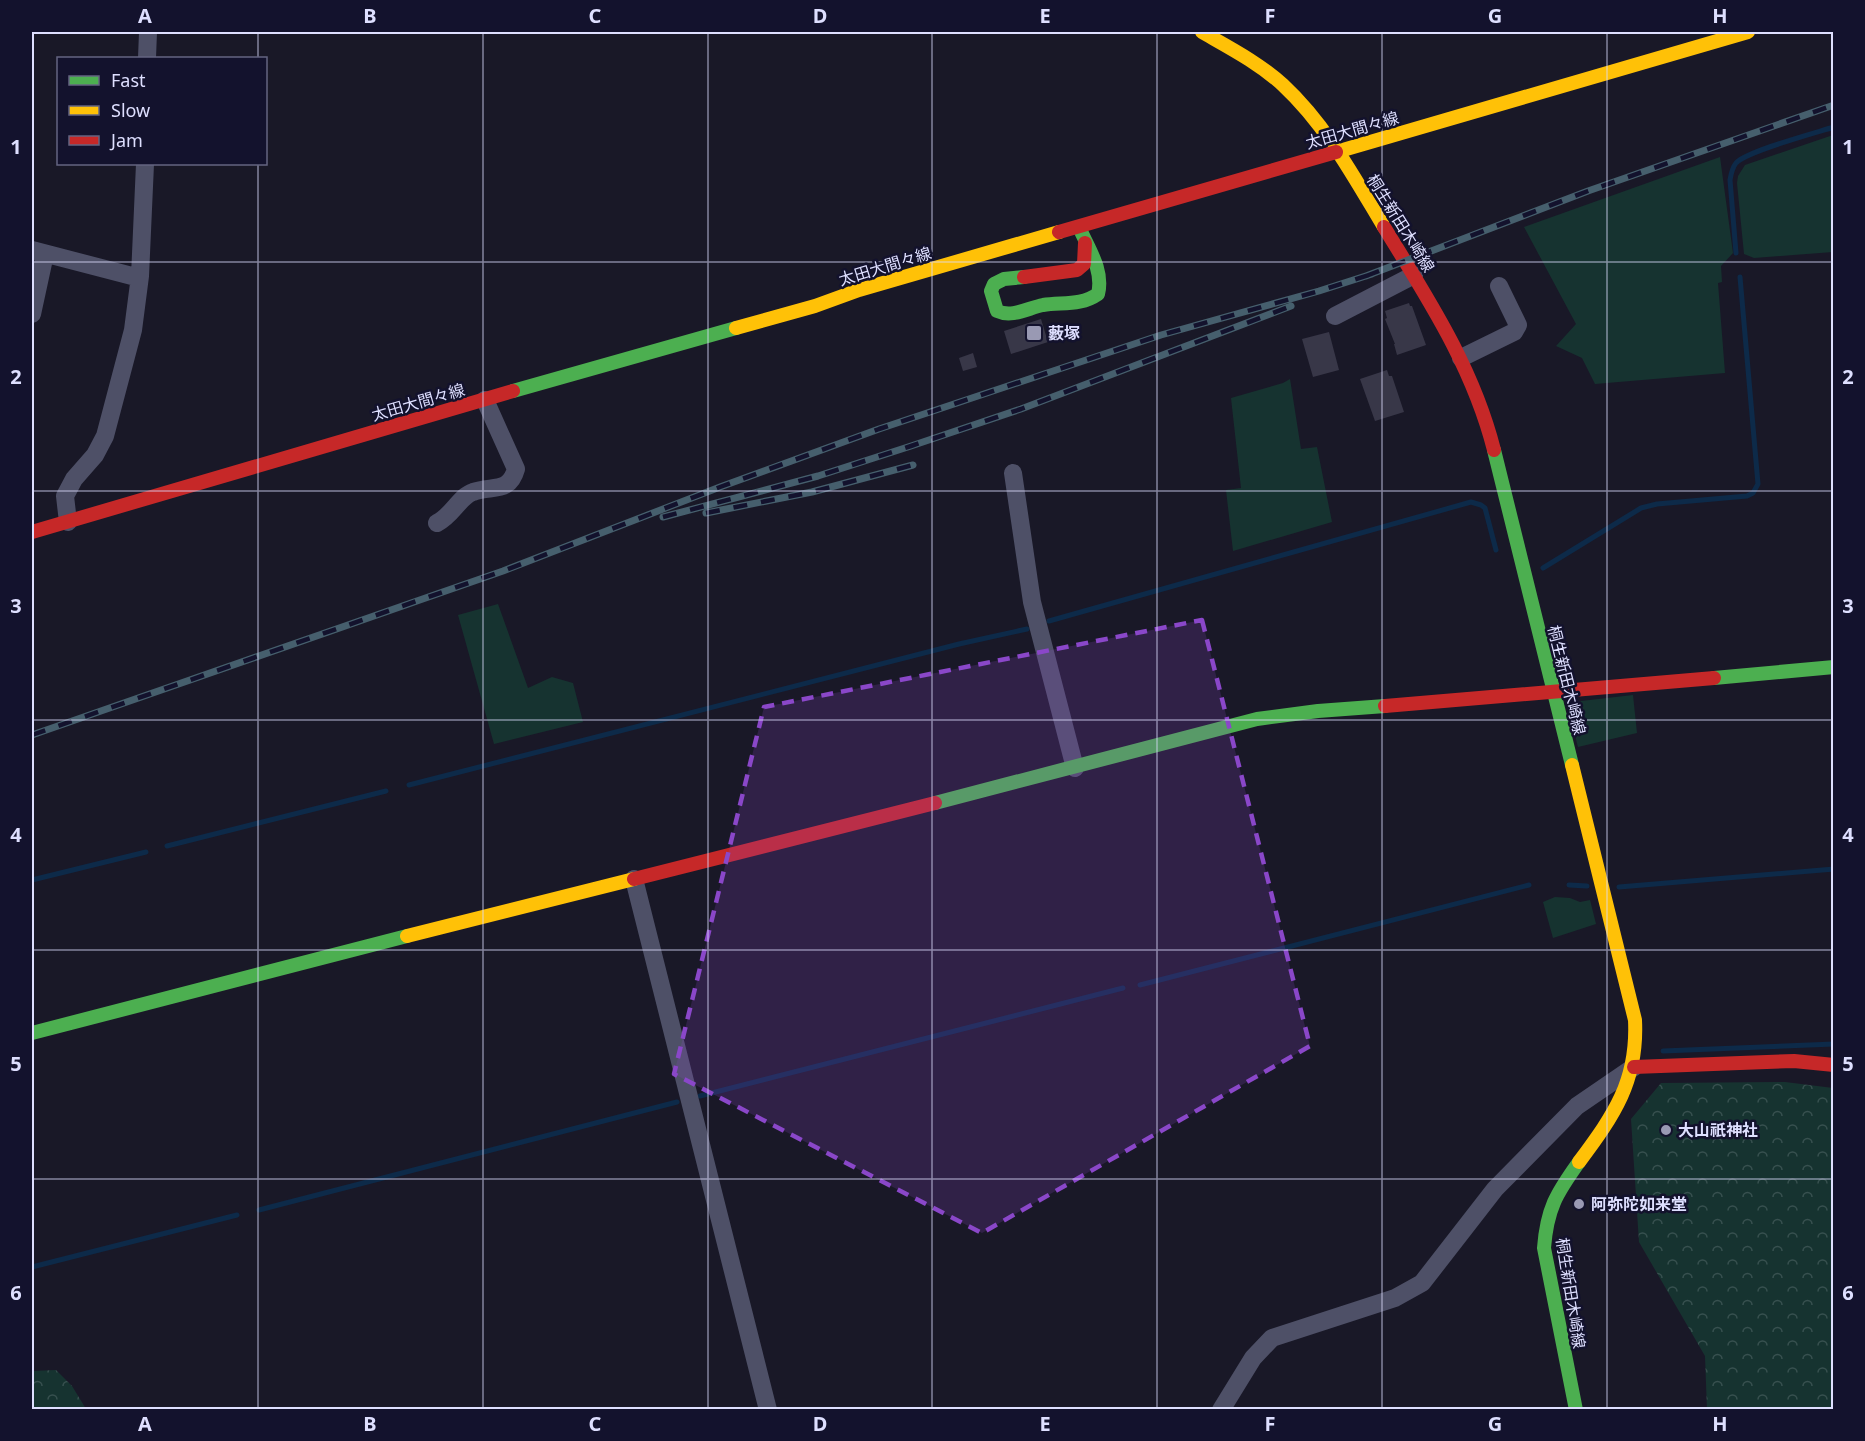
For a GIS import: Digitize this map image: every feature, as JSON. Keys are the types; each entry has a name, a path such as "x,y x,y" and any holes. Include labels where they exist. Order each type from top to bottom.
{"main road":[{"name":"桐生新田木崎線","path":"1202,32 1250,60 1283,85 1320,125 1414,275 1461,358 1478,398 1492,444 1638,1039 1634,1066 1626,1092 1555,1197 1544,1237 1546,1264 1576,1410"},
{"name":"太田大間々線","path":"32,532 566,375 815,306 859,291 1748,32"},
{"path":"1244,39 1250,60"},
{"path":"1079,227 1093,257 1101,284 1100,291 1095,297 1063,304 1045,304 1010,313 1001,314 997,311 991,291 994,284 1004,279 1077,270 1084,264 1085,243"},
{"path":"32,1034 1075,768 1257,719 1318,711 1553,693 1833,667"},
{"path":"1634,1066 1794,1061 1833,1065"}],"street":[{"path":"147,57 148,32"},
{"path":"68,522 65,504 68,489 95,455 105,436 133,330 140,276 145,165"},
{"path":"32,314 38,252 132,276 140,276"},
{"path":"1335,316 1414,275"},
{"path":"1461,358 1514,332 1518,325 1499,286"},
{"path":"437,523 444,520 467,495 472,492 504,487 514,475 516,469 485,400"},
{"path":"1013,473 1032,602 1075,768"},
{"path":"634,879 768,1410"},
{"path":"1221,1410 1253,1358 1272,1338 1395,1298 1422,1283 1495,1189 1577,1106 1634,1066"}],"highlighted area":[{"path":"1202,620 1310,1046 982,1233 674,1074 764,707"}],"green space":[{"path":"1833,135 1833,252 1754,258 1744,254 1737,183 1738,176 1745,165"},
{"path":"1720,157 1733,253 1721,266 1722,282 1718,283 1725,373 1595,384 1582,358 1556,346 1576,324 1524,227"},
{"path":"1290,379 1301,449 1317,447 1332,522 1233,551 1226,490 1241,488 1231,398"},
{"path":"498,604 528,688 552,677 573,683 583,722 494,744 458,615"},
{"path":"1633,695 1637,733 1578,747 1570,717 1581,701"},
{"path":"1555,897 1570,898 1580,902 1590,900 1596,924 1553,938 1543,902"},
{"path":"1785,1082 1833,1088 1833,1409 1707,1409 1705,1356 1639,1242 1631,1119 1661,1083"},
{"path":"56,1370 72,1386 86,1409 32,1409 32,1371"}],"building":[{"path":"1409,303 1426,345 1397,355 1385,319 1387,318 1385,311"},
{"path":"1041,319 1048,342 1011,354 1004,331"},
{"path":"1329,332 1339,370 1313,377 1302,339"},
{"path":"973,353 977,367 963,371 959,358"},
{"path":"1387,370 1389,376 1392,376 1404,412 1375,421 1360,379"},
{"name":"大山祇神社","path":"1664,1124 1672,1129 1667,1136 1660,1131"}],"waterway":[{"path":"1736,253 1730,180 1736,163 1753,153 1834,127"},
{"path":"1543,568 1641,508 1657,504 1747,496 1753,493 1758,484 1740,277"},
{"path":"1049,621 1471,502 1485,508 1496,550"},
{"path":"409,785 959,644 1027,629"},
{"path":"167,846 386,791"},
{"path":"32,880 146,852"},
{"path":"1619,887 1834,869"},
{"path":"1140,985 1529,885"},
{"path":"1569,885 1587,886"},
{"path":"700,1096 1123,988"},
{"path":"1663,1051 1834,1044"},
{"path":"259,1210 677,1102"},
{"path":"32,1267 237,1215"}],"railway":[{"path":"1366,276 1588,191 1834,105"},
{"path":"32,735 503,571 720,487 879,429 1161,335 1372,274"},
{"path":"663,517 818,476 911,446 1021,409 1291,306"},
{"path":"706,513 812,492 913,465"}],"traffic: fast":[{"path":"1024,277 1004,279 994,284 991,291 997,311 1014,313 1043,305 1078,302 1098,294 1097,268 1079,227"},
{"path":"513,391 736,328"},
{"path":"1494,450 1572,765"},
{"path":"1714,678 1834,667"},
{"path":"935,803 1257,719 1385,706"},
{"path":"32,1033 407,936"},
{"path":"1576,1410 1544,1248 1547,1223 1554,1202 1579,1162"}],"traffic: slow":[{"path":"1202,32 1264,70 1283,85 1313,117 1338,152 1384,227"},
{"path":"1336,152 1748,32"},
{"path":"736,328 1059,232"},
{"path":"1572,765 1635,1020 1635,1042 1628,1079 1603,1129 1579,1162"},
{"path":"407,936 634,879"}],"traffic: jam":[{"path":"1059,232 1336,152"},
{"path":"1384,227 1433,307 1462,362 1494,450"},
{"path":"1024,277 1077,270 1084,264 1085,243"},
{"path":"32,532 513,391"},
{"path":"1385,706 1714,678"},
{"path":"634,879 935,803"},
{"path":"1634,1067 1794,1061 1834,1065"}],"place":[{"name":"藪塚","path":"1034,333"},
{"name":"大山祇神社","path":"1666,1130"},
{"name":"阿弥陀如来堂","path":"1579,1204"}]}
